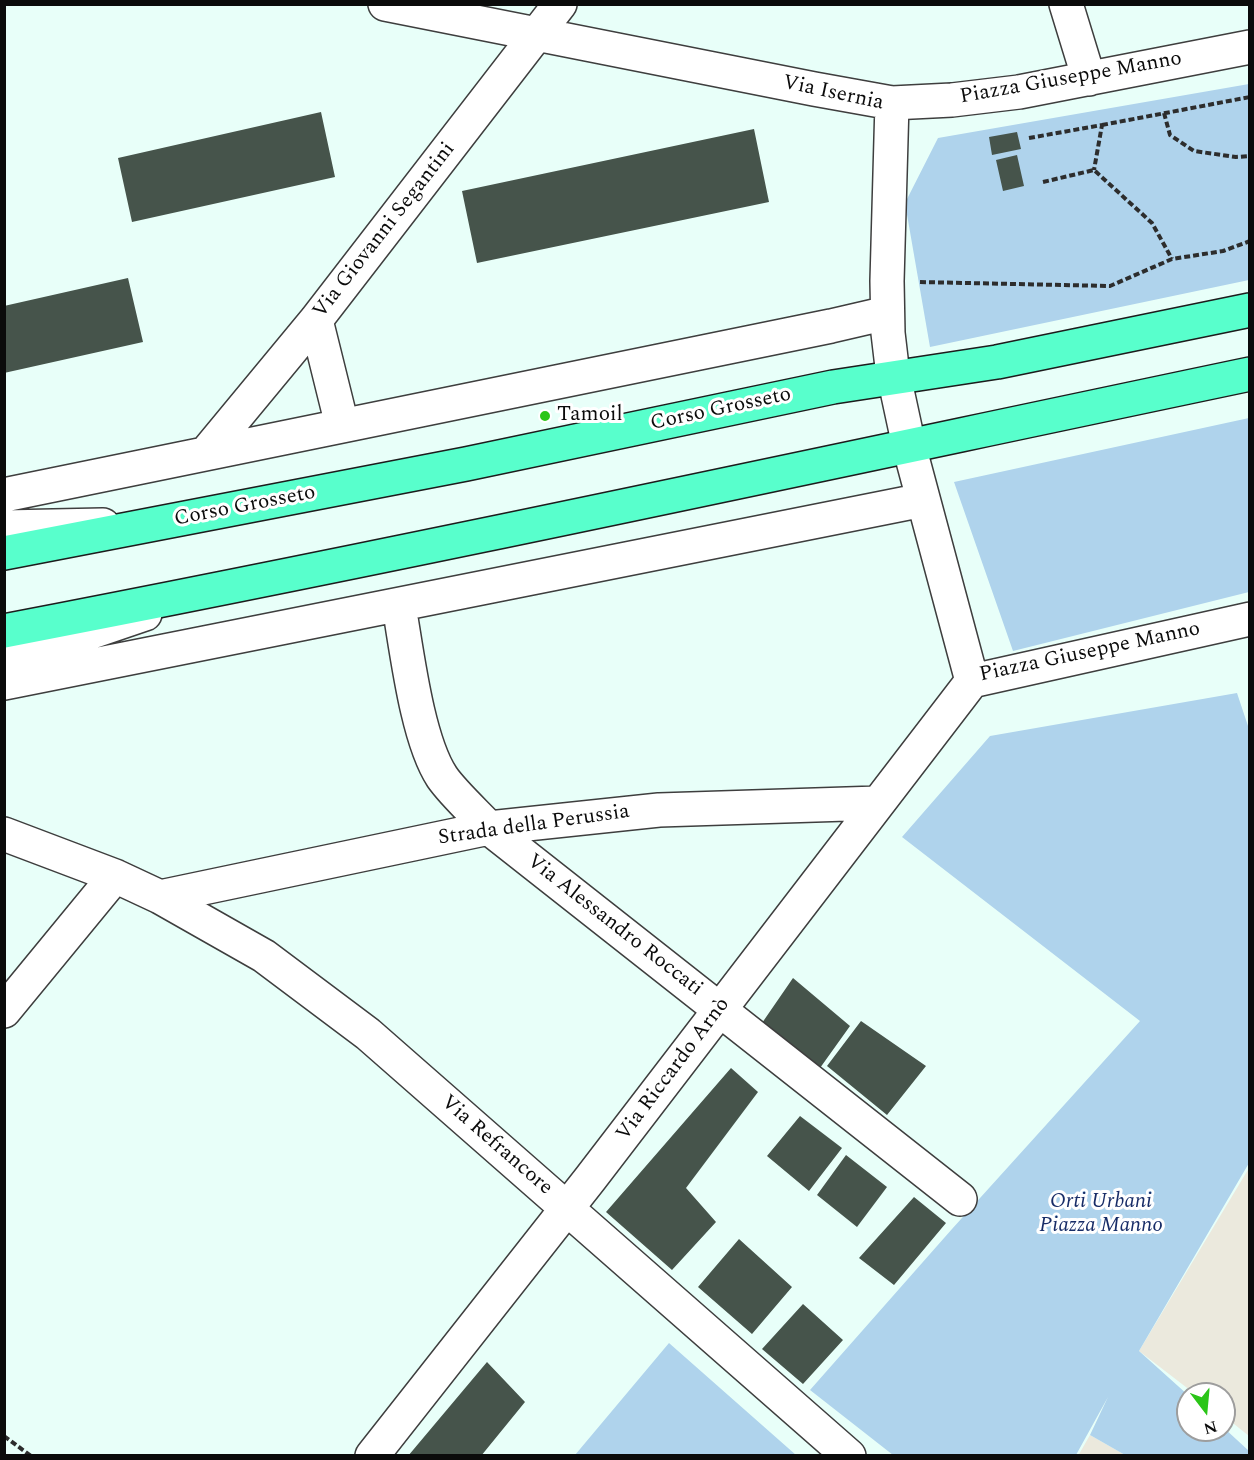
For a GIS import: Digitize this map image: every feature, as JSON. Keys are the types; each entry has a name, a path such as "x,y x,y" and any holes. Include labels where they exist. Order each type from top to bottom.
{"main road":[{"name":"Corso Grosseto","path":"4,553 466,464 833,387 997,362 1250,310"},
{"path":"4,631 213,591 830,464 1250,374"}],"street":[{"name":"Via Isernia","path":"385,4 892,103 887,297 894,377 923,500"},
{"name":"Via Giovanni Segantini","path":"206,453 316,321 560,4"},
{"path":"1066,4 1089,79"},
{"name":"Piazza Giuseppe Manno","path":"892,103 984,97 1250,47"},
{"path":"4,495 831,326 887,297"},
{"path":"316,321 342,425"},
{"path":"4,683 923,500"},
{"name":"Piazza Giuseppe Manno","path":"923,500 972,681 1250,619"},
{"name":"Corso Grosseto","path":"4,526 159,524"},
{"path":"4,662 213,591"},
{"name":"Via Alessandro Roccati","path":"399,606 417,707 429,749 442,777 489,828 960,1199"},
{"name":"Via Riccardo Arnò","path":"372,1455 567,1208 972,681"},
{"name":"Strada della Perussia","path":"160,897 489,828 659,810 878,803"},
{"name":"Via Refrancore","path":"4,834 115,876 160,897 264,956 368,1034 849,1455"},
{"path":"4,1011 115,876"}],"path":[{"path":"1029,138 1250,97"},
{"path":"1164,113 1170,135 1194,151 1236,157 1250,156"},
{"path":"1094,170 1102,125"},
{"path":"1094,170 1152,223 1172,259"},
{"path":"1043,182 1094,170"},
{"path":"887,297 1110,286 1172,259 1223,252 1250,241"},
{"path":"4,1436 31,1455"}],"shaded area":[{"path":"1249,1168 1249,1436 1236,1426 1236,1382 1179,1382 1139,1351"},
{"path":"1090,1435 1125,1455 1078,1456"}],"green space":[{"path":"1249,84 1249,280 930,347 905,203 938,138"},
{"path":"1249,418 1249,592 1013,651 954,482"},
{"name":"Orti Urbani Piazza Manno","path":"1237,693 1250,732 1249,1163 1139,1351 1176,1384 1176,1442 1236,1442 1236,1439 1249,1451 1249,1455 1125,1455 1090,1435 1108,1397 1076,1455 893,1455 810,1390 1140,1021 902,837 990,736"},
{"path":"669,1343 796,1455 575,1455"}],"building":[{"path":"321,112 335,177 132,222 118,158"},
{"path":"754,129 769,202 477,263 462,191"},
{"path":"1017,132 1021,149 992,155 989,137"},
{"path":"1017,155 1024,186 1003,191 996,160"},
{"path":"128,278 143,342 4,373 4,306"},
{"path":"793,978 850,1026 820,1068 762,1023"},
{"path":"861,1021 926,1066 887,1115 827,1066"},
{"path":"731,1068 758,1092 686,1188 716,1222 672,1270 606,1212"},
{"path":"800,1116 842,1148 809,1191 767,1156"},
{"path":"846,1155 887,1187 857,1227 817,1195"},
{"path":"914,1197 946,1223 894,1285 859,1258"},
{"path":"739,1239 792,1287 752,1334 698,1287"},
{"path":"803,1304 843,1340 803,1384 762,1349"},
{"path":"487,1362 525,1402 481,1456 408,1456"}],"place":[{"name":"Tamoil","path":"545,416"}]}
